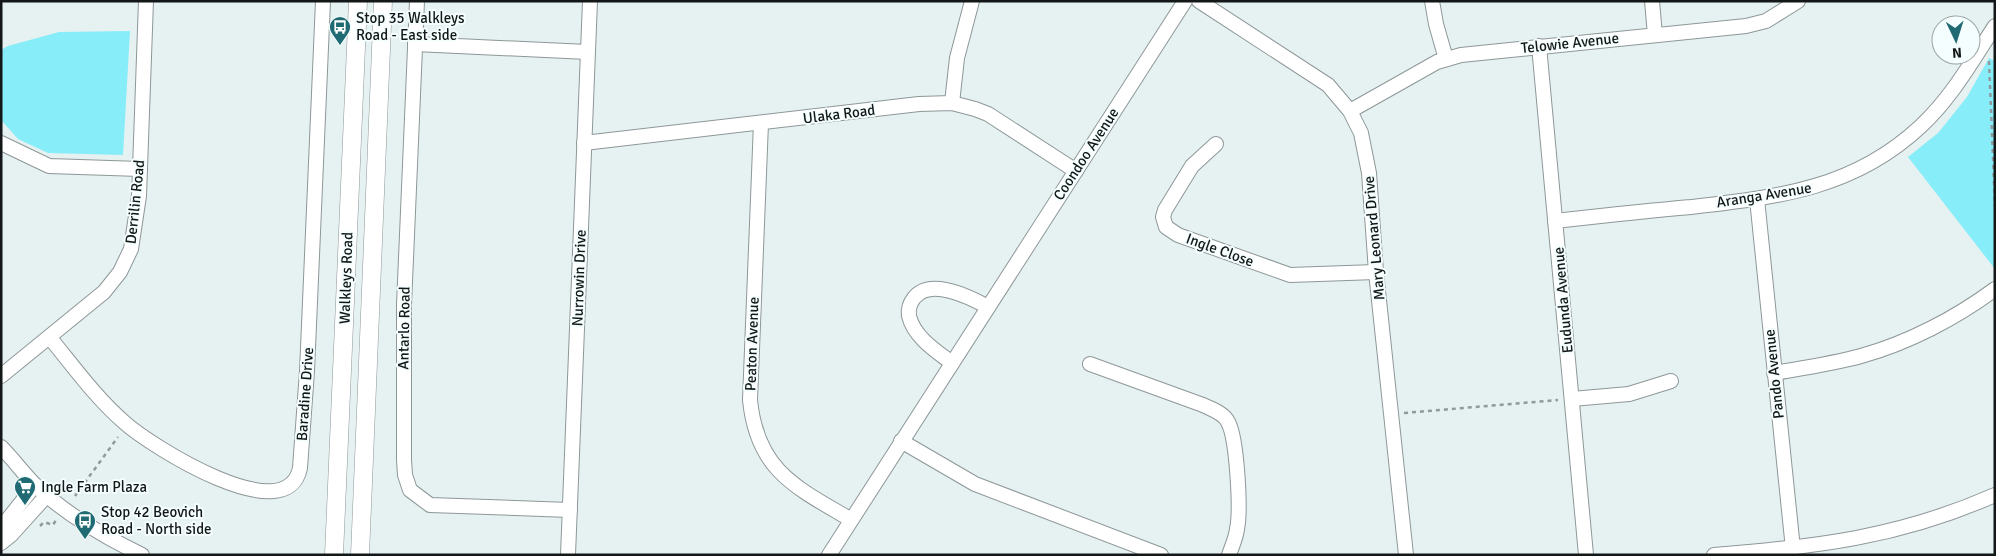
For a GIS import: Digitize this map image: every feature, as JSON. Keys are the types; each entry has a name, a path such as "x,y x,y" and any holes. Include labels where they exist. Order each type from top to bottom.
{"main road":[{"name":"Walkleys Road","path":"335,548 358,1"},
{"name":"Walkleys Road","path":"361,550 383,1"}],"street":[{"name":"Derrilin Road","path":"1,376 50,338 104,292 120,272 131,249 135,234 140,169 146,1"},
{"name":"Baradine Drive","path":"50,338 101,400 124,422 177,460 232,484 263,491 284,490 295,482 300,468 307,371 322,1"},
{"name":"Antarlo Road","path":"417,1 403,340 404,460 406,483 415,496 430,505 570,510"},
{"name":"Nurrowin Drive","path":"568,555 590,1"},
{"path":"952,103 957,58 972,1"},
{"name":"Coondoo Avenue","path":"828,555 1185,1"},
{"name":"Mary Leonard Drive","path":"1199,1 1324,81 1350,111 1361,133 1366,156 1376,272 1406,555"},
{"path":"1432,1 1436,24 1446,58"},
{"path":"1652,1 1655,34"},
{"name":"Telowie Avenue","path":"1350,111 1446,58 1539,46 1756,24 1784,11 1798,1"},
{"name":"Aranga Avenue","path":"1555,221 1757,200 1789,194 1830,182 1864,167 1893,149 1922,126 1946,100 1991,31"},
{"path":"415,44 588,52"},
{"name":"Eudunda Avenue","path":"1539,46 1586,555"},
{"name":"Ulaka Road","path":"584,143 919,104 952,103 988,114 1076,171"},
{"name":"Peaton Avenue","path":"761,123 750,400 754,428 763,450 779,471 813,497 850,519"},
{"path":"1,143 49,166 140,169"},
{"name":"Ingle Close","path":"1216,144 1192,166 1165,210 1163,216 1166,227 1178,235 1290,275 1376,272"},
{"name":"Pando Avenue","path":"1757,200 1793,549"},
{"path":"952,364 934,350 917,331 909,315 912,300 917,295 932,288 956,293 988,307"},
{"path":"1774,372 1838,362 1878,351 1944,322 1995,289"},
{"path":"1090,364 1203,405 1218,413 1229,422 1233,442 1239,512 1237,530 1229,555"},
{"path":"1572,399 1629,394 1671,381"},
{"path":"901,441 982,487 1161,555"},
{"path":"1,447 35,485 96,530 142,555"},
{"path":"1,528 35,485"},
{"path":"1,543 11,535 48,494"},
{"path":"1714,555 1793,549 1884,534 1938,518 1995,495"}],"path":[{"path":"1991,31 1995,207"},
{"path":"1391,415 1572,399"},
{"path":"75,496 118,437"},
{"path":"34,531 44,522 53,525 56,520"}],"shaded area":[{"path":"130,31 123,155 48,153 18,139 1,120 1,50 8,46 59,32"},
{"path":"1989,58 1995,61 1995,269 1908,157 1938,133 1967,97"}],"place":[{"name":"Stop 35 Walkleys Road - East side","path":"340,46"},
{"name":"Ingle Farm Plaza","path":"25,506"},
{"name":"Stop 42 Beovich Road - North side","path":"85,540"}]}
